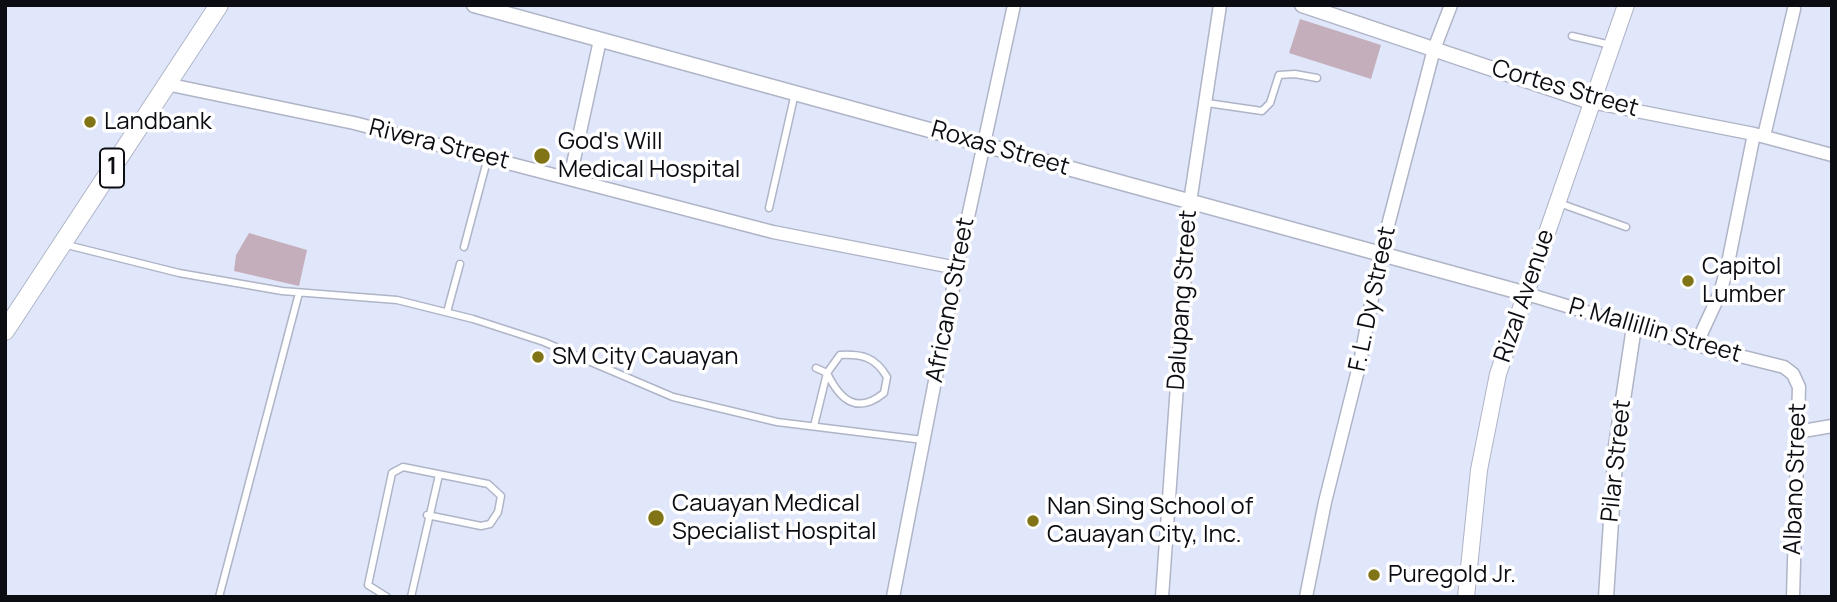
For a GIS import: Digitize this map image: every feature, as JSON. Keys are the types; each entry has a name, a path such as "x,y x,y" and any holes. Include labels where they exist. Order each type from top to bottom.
{"main road":[{"name":"1","path":"5,331 219,5"},
{"name":"Rizal Avenue","path":"1466,597 1487,418 1499,374 1626,5"}],"street":[{"name":"Roxas Street","path":"474,5 796,91 1380,256 1527,294"},
{"name":"Africano Street","path":"893,597 957,268 1014,5"},
{"name":"Dalupang Street","path":"1162,597 1190,202 1220,5"},
{"name":"Cortes Street","path":"1302,5 1591,102 1759,135 1832,155"},
{"name":"F. L. Dy Street","path":"1306,597 1325,502 1360,362 1380,256 1434,49 1451,5"},
{"path":"1696,345 1720,293 1794,9"},
{"path":"570,178 600,40"},
{"name":"Rivera Street","path":"166,84 354,123 773,232 957,268"},
{"name":"P. Mallillin Street","path":"1527,294 1696,345 1784,367"},
{"name":"Pilar Street","path":"1606,597 1616,446 1634,327"},
{"name":"Albano Street","path":"1784,367 1793,374 1799,387 1793,597"},
{"path":"1797,432 1832,426"}],"lane":[{"path":"1572,36 1612,45"},
{"path":"1207,103 1262,111 1270,103 1279,75 1295,74 1317,78"},
{"path":"769,208 796,91"},
{"path":"464,247 488,157"},
{"path":"1557,202 1626,227"},
{"path":"62,244 179,273 299,293 397,300 447,312 544,342 673,397 777,422 923,440"},
{"path":"447,312 460,264"},
{"path":"219,597 299,293"},
{"path":"814,426 827,373 840,355 861,355 878,362 887,377 884,393 873,402 853,403 836,394 827,373 816,368"},
{"path":"387,597 368,585 389,477 403,467 495,488 502,496 498,512 491,524 481,526 428,515"},
{"path":"411,597 439,475"}],"shaded area":[{"path":"1300,19 1381,45 1371,79 1289,53"},
{"path":"249,233 307,250 299,286 234,271 236,255"}],"place":[{"name":"Landbank","path":"90,122"},
{"name":"God's Will Medical Hospital","path":"542,156"},
{"name":"Capitol Lumber","path":"1688,281"},
{"name":"SM City Cauayan","path":"538,357"},
{"name":"Cauayan Medical Specialist Hospital","path":"656,518"},
{"name":"Nan Sing School of Cauayan City, Inc.","path":"1033,521"},
{"name":"Puregold Jr.","path":"1374,575"}]}
